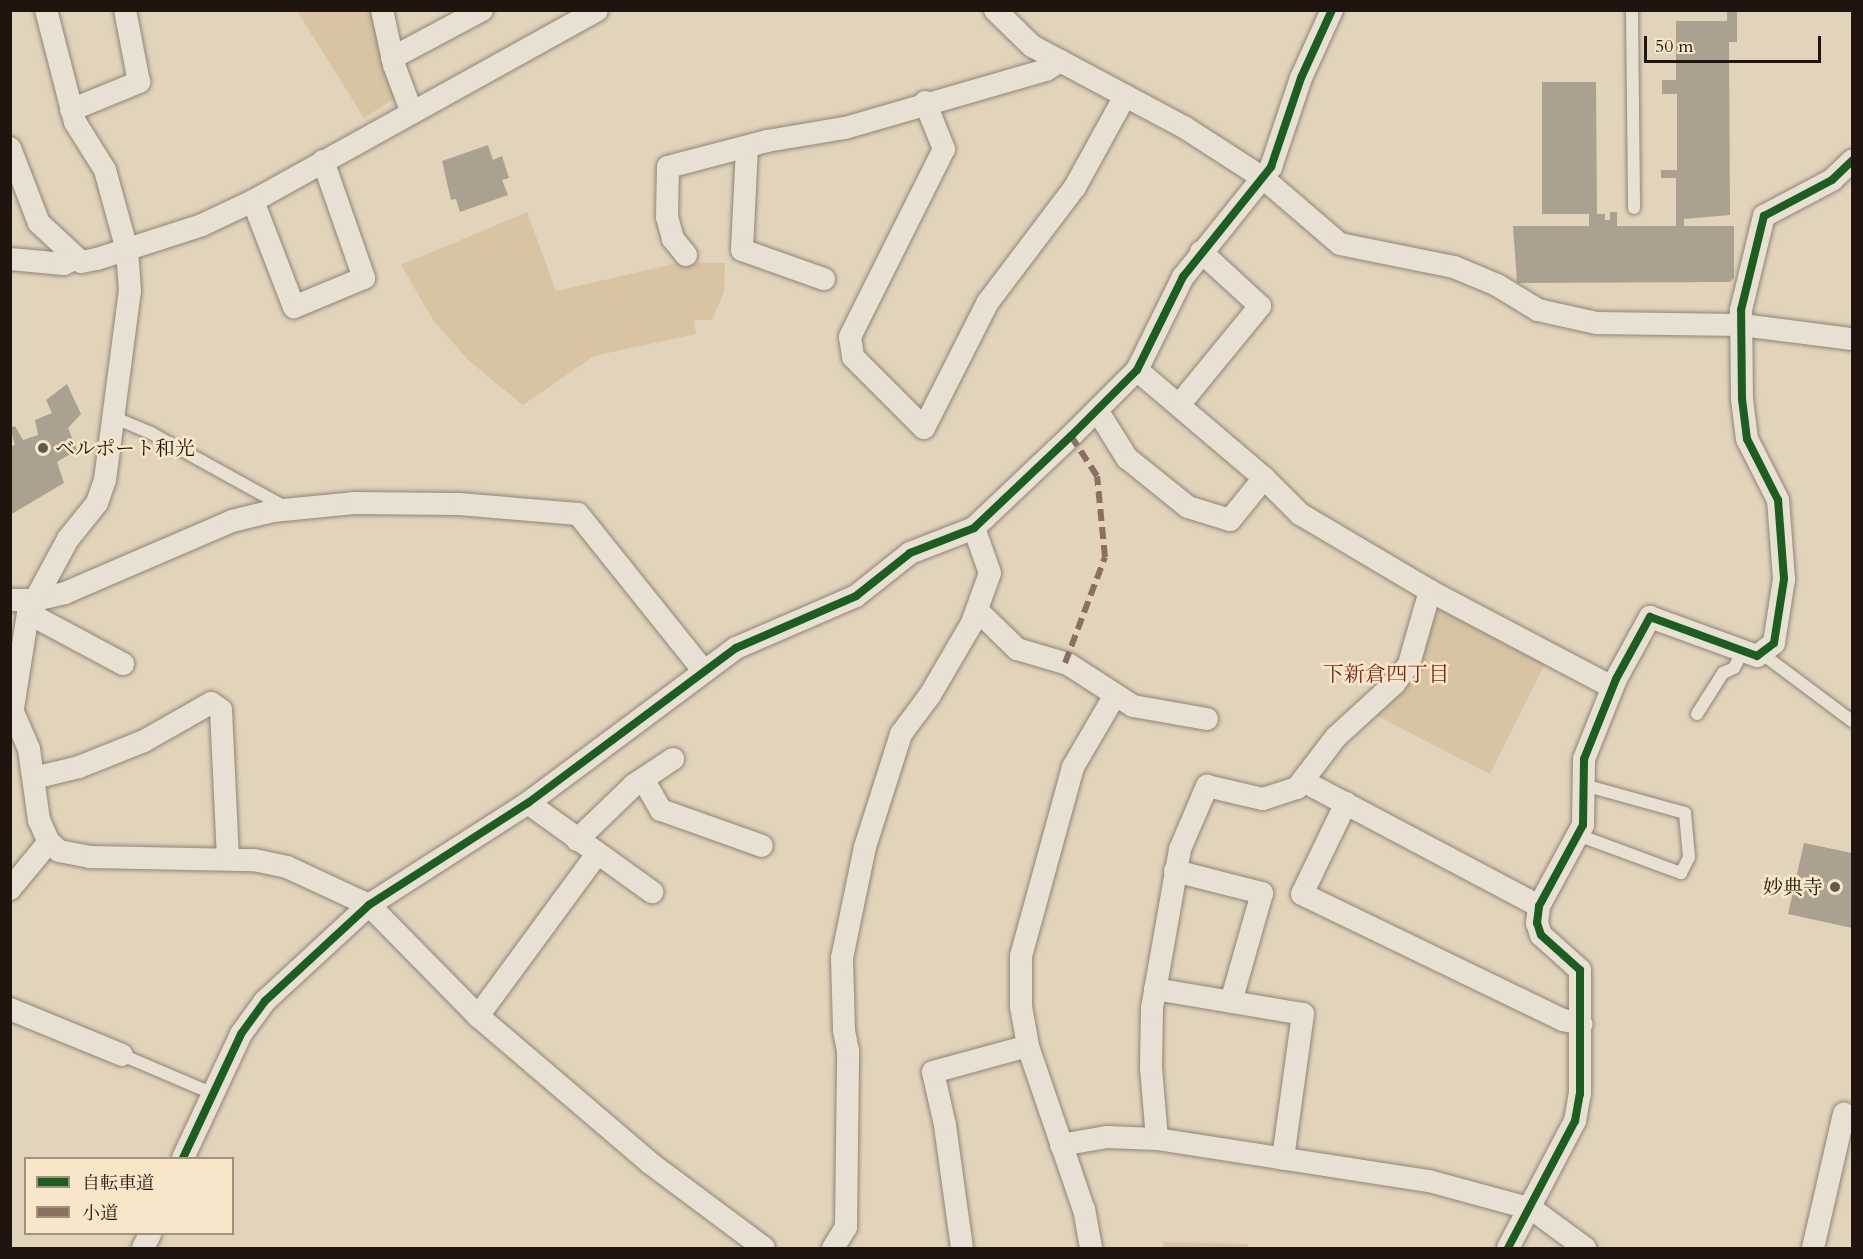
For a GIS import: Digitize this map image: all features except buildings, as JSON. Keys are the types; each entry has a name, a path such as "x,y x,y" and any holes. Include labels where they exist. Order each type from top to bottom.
{"street":[{"path":"46,10 71,110 105,170 127,250 130,291 105,480 98,503 68,539 25,604 12,707 29,749 39,820 50,842 74,856 228,859 287,867 369,905 478,1016 650,1163 764,1248"},
{"path":"71,110 139,82 125,10"},
{"path":"382,10 392,58 411,110"},
{"path":"392,58 482,10"},
{"path":"10,148 39,223 81,262 127,250 202,225 253,201 411,110 492,70 597,10"},
{"path":"995,10 1032,46 1184,127 1263,178 1340,244 1454,267 1497,285 1538,310 1597,323 1742,325 1852,339"},
{"path":"183,1157 211,1093 241,1034 265,1000 369,905 528,803 703,670 736,648 856,596 909,553 974,528 1097,410 1137,370 1183,277 1263,178 1301,78 1332,10"},
{"path":"686,255 672,239 667,217 668,168 747,147 845,128 925,102 1046,70 1060,61"},
{"path":"925,102 944,149 850,337 853,357 924,428 988,302 1075,187 1125,96"},
{"path":"747,147 742,250 824,279"},
{"path":"253,201 294,307 364,278 323,161"},
{"path":"1508,1248 1532,1209 1575,1121 1582,1024 1580,970 1541,935 1537,923 1539,906 1583,825 1584,759 1612,687 1650,616 1752,652 1774,643 1784,579 1778,500 1746,439 1742,399 1741,310 1764,216 1832,180 1852,161"},
{"path":"1179,405 1260,306 1201,252"},
{"path":"10,259 64,264 76,258"},
{"path":"1137,370 1264,478 1300,514 1430,591 1612,687"},
{"path":"1097,410 1127,458 1188,507 1230,520 1264,478"},
{"path":"25,604 65,593 232,521 289,509 354,503 459,504 578,514 703,670"},
{"path":"833,1248 846,1227 848,1051 844,1030 842,958 865,847 901,734 930,695 977,610 990,573 974,528"},
{"path":"1157,1139 1151,1067 1155,989 1180,849 1207,786 1263,799 1297,788 1336,737 1394,684 1409,664 1430,591"},
{"path":"25,604 123,664"},
{"path":"977,610 1017,649 1068,664 1133,706 1207,719"},
{"path":"1091,1248 1084,1210 1028,1046 1021,1007 1022,956 1073,766 1115,695"},
{"path":"34,777 79,766 144,741 211,703 221,710 228,859"},
{"path":"577,840 643,779 673,759"},
{"path":"643,779 661,810 762,846"},
{"path":"1303,781 1539,906"},
{"path":"528,803 652,892"},
{"path":"1346,803 1302,894 1563,1020 1582,1024"},
{"path":"10,889 50,842"},
{"path":"478,1016 597,854"},
{"path":"1175,871 1262,892 1231,1002"},
{"path":"1155,989 1303,1014 1283,1160"},
{"path":"10,1009 122,1055"},
{"path":"963,1248 945,1125 933,1072 1028,1046"},
{"path":"1813,1248 1844,1114"},
{"path":"1061,1145 1107,1137 1157,1139 1429,1181 1532,1209 1585,1248"}],"lane":[{"path":"1632,10 1634,207"},
{"path":"113,417 152,433 289,509"},
{"path":"1697,714 1723,673 1734,668 1752,652 1852,721"},
{"path":"1578,835 1681,873 1689,857 1685,813 1584,785"},
{"path":"122,1055 211,1093"}],"shaded area":[{"path":"297,11 370,11 394,99 364,118"},
{"path":"527,212 556,291 682,262 725,263 724,292 712,320 694,320 696,334 594,356 523,405 469,361 433,320 401,265"},
{"path":"1443,606 1546,662 1490,774 1375,715 1404,690 1420,665 1433,616"},
{"path":"1163,1242 1248,1244 1248,1248 1163,1248"}],"marked path":[{"path":"1065,663 1105,557 1097,476 1071,436"}],"cycle path":[{"path":"183,1157 241,1034 265,1001 369,905 528,803 736,648 856,596 910,553 974,528 1071,436 1137,370 1183,277 1271,167 1301,78 1332,10"},
{"path":"1508,1248 1575,1121 1580,1094 1580,970 1541,935 1537,923 1539,906 1583,825 1584,759 1616,679 1650,617 1757,656 1774,643 1784,579 1778,500 1747,439 1742,399 1741,310 1764,216 1832,180 1852,161"}],"place":[{"name":"ベルポート和光","path":"43,448"},
{"name":"妙典寺","path":"1835,887"}],"district":[{"name":"下新倉四丁目","path":"1386,675"}]}
